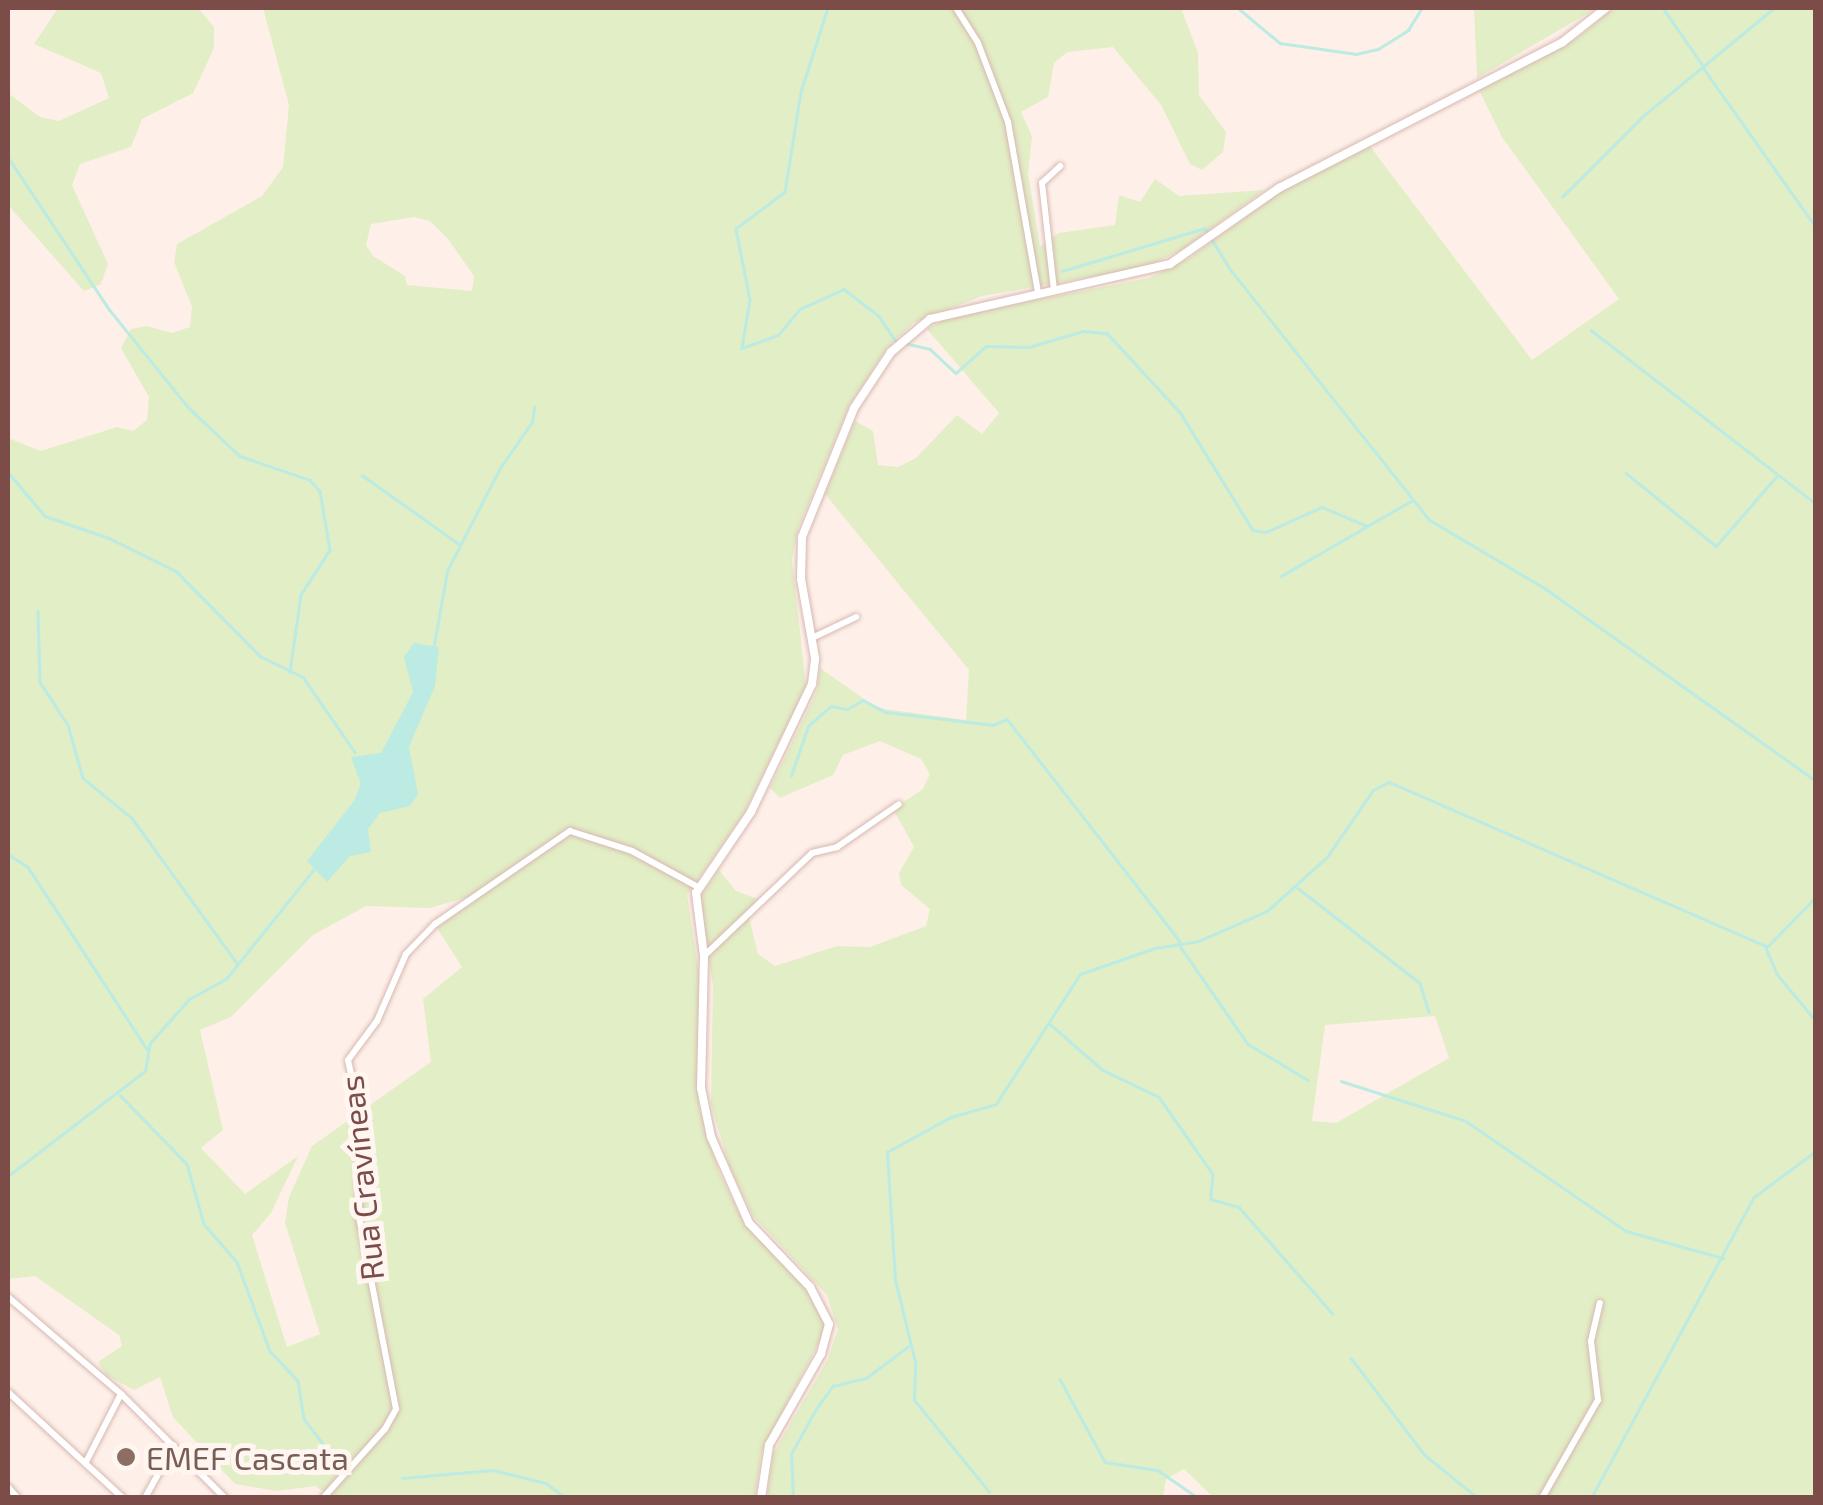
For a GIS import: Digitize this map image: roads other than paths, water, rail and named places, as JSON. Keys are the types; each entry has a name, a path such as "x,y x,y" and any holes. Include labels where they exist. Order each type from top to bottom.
{"street":[{"path":"956,8 978,42 1008,122 1038,293"},
{"path":"761,1498 768,1445 822,1354 829,1324 810,1288 749,1222 720,1164 701,1088 704,956 698,887 751,812 804,702 814,669 799,558 802,537 836,448 872,380 891,352 930,319 1170,264 1294,179 1564,42 1606,8"},
{"path":"1054,290 1042,183 1060,166"},
{"path":"812,638 856,617"},
{"path":"704,956 812,853 837,847 899,804"},
{"name":"Rua Cravíneas","path":"326,1496 386,1430 396,1409 396,1382 362,1236 360,1115 348,1060 378,1021 396,971 435,924 570,831 632,851 698,887"},
{"path":"10,1299 121,1394 224,1498"},
{"path":"1542,1498 1598,1400 1591,1342 1600,1303"},
{"path":"8,1392 86,1462 113,1494 124,1498"},
{"path":"86,1462 121,1394"},
{"path":"145,1498 174,1446"},
{"path":"8,1487 18,1498"}],"water":[{"path":"414,643 439,647 435,686 409,747 418,794 410,806 380,813 368,829 371,852 350,856 327,882 307,861 354,801 361,784 351,757 381,753 413,692 404,657"}],"waterway":[{"path":"828,8 801,92 785,192 736,229 750,300 742,348 778,335 800,309 844,289 879,316 896,341 930,349 956,373 986,346 1029,347 1083,331 1107,333 1180,412 1253,530 1266,532 1322,507 1367,526"},
{"path":"1238,8 1280,43 1356,54 1378,49 1408,30 1422,8"},
{"path":"1663,8 1704,67"},
{"path":"1562,197 1643,116 1774,8"},
{"path":"1704,69 1816,227"},
{"path":"8,157 109,309 189,408 240,456 310,480 320,491 330,550 301,595 290,672"},
{"path":"1062,271 1205,228 1230,269 1430,520 1546,589 1816,781"},
{"path":"1591,330 1816,504"},
{"path":"434,645 447,571 500,468 532,422 534,407"},
{"path":"8,472 45,516 109,538 176,571 260,656 303,677 355,752"},
{"path":"1626,473 1716,546 1776,477"},
{"path":"362,475 459,544"},
{"path":"1281,576 1411,501"},
{"path":"38,611 40,682 68,725 83,778 132,818 237,963"},
{"path":"791,776 808,726 831,706 847,709 863,700 886,712 993,725 1007,719 1180,941"},
{"path":"989,1492 914,1400 915,1362 895,1280 887,1152 951,1117 996,1104 1080,974 1155,948 1199,941 1267,911 1327,857 1373,790 1389,782 1766,946"},
{"path":"8,854 28,867 147,1049"},
{"path":"8,1176 145,1071 150,1043 189,999 226,979 315,868"},
{"path":"1298,888 1420,983 1429,1012"},
{"path":"1767,947 1816,897"},
{"path":"1178,943 1248,1044 1308,1080"},
{"path":"1766,948 1777,974 1816,1021"},
{"path":"1050,1024 1103,1070 1159,1097 1213,1174 1211,1199 1239,1207 1333,1314"},
{"path":"1341,1081 1466,1121 1626,1231 1723,1258"},
{"path":"120,1095 187,1164 204,1224 237,1262 270,1351 298,1381 304,1419 335,1459"},
{"path":"1591,1498 1754,1197 1816,1151"},
{"path":"793,1498 791,1454 833,1386 866,1378 909,1346"},
{"path":"1351,1358 1425,1455 1478,1498"},
{"path":"1060,1379 1105,1462 1158,1470 1198,1498"},
{"path":"402,1478 493,1470 546,1483 566,1498"}],"place":[{"name":"EMEF Cascata","path":"126,1457"}]}
